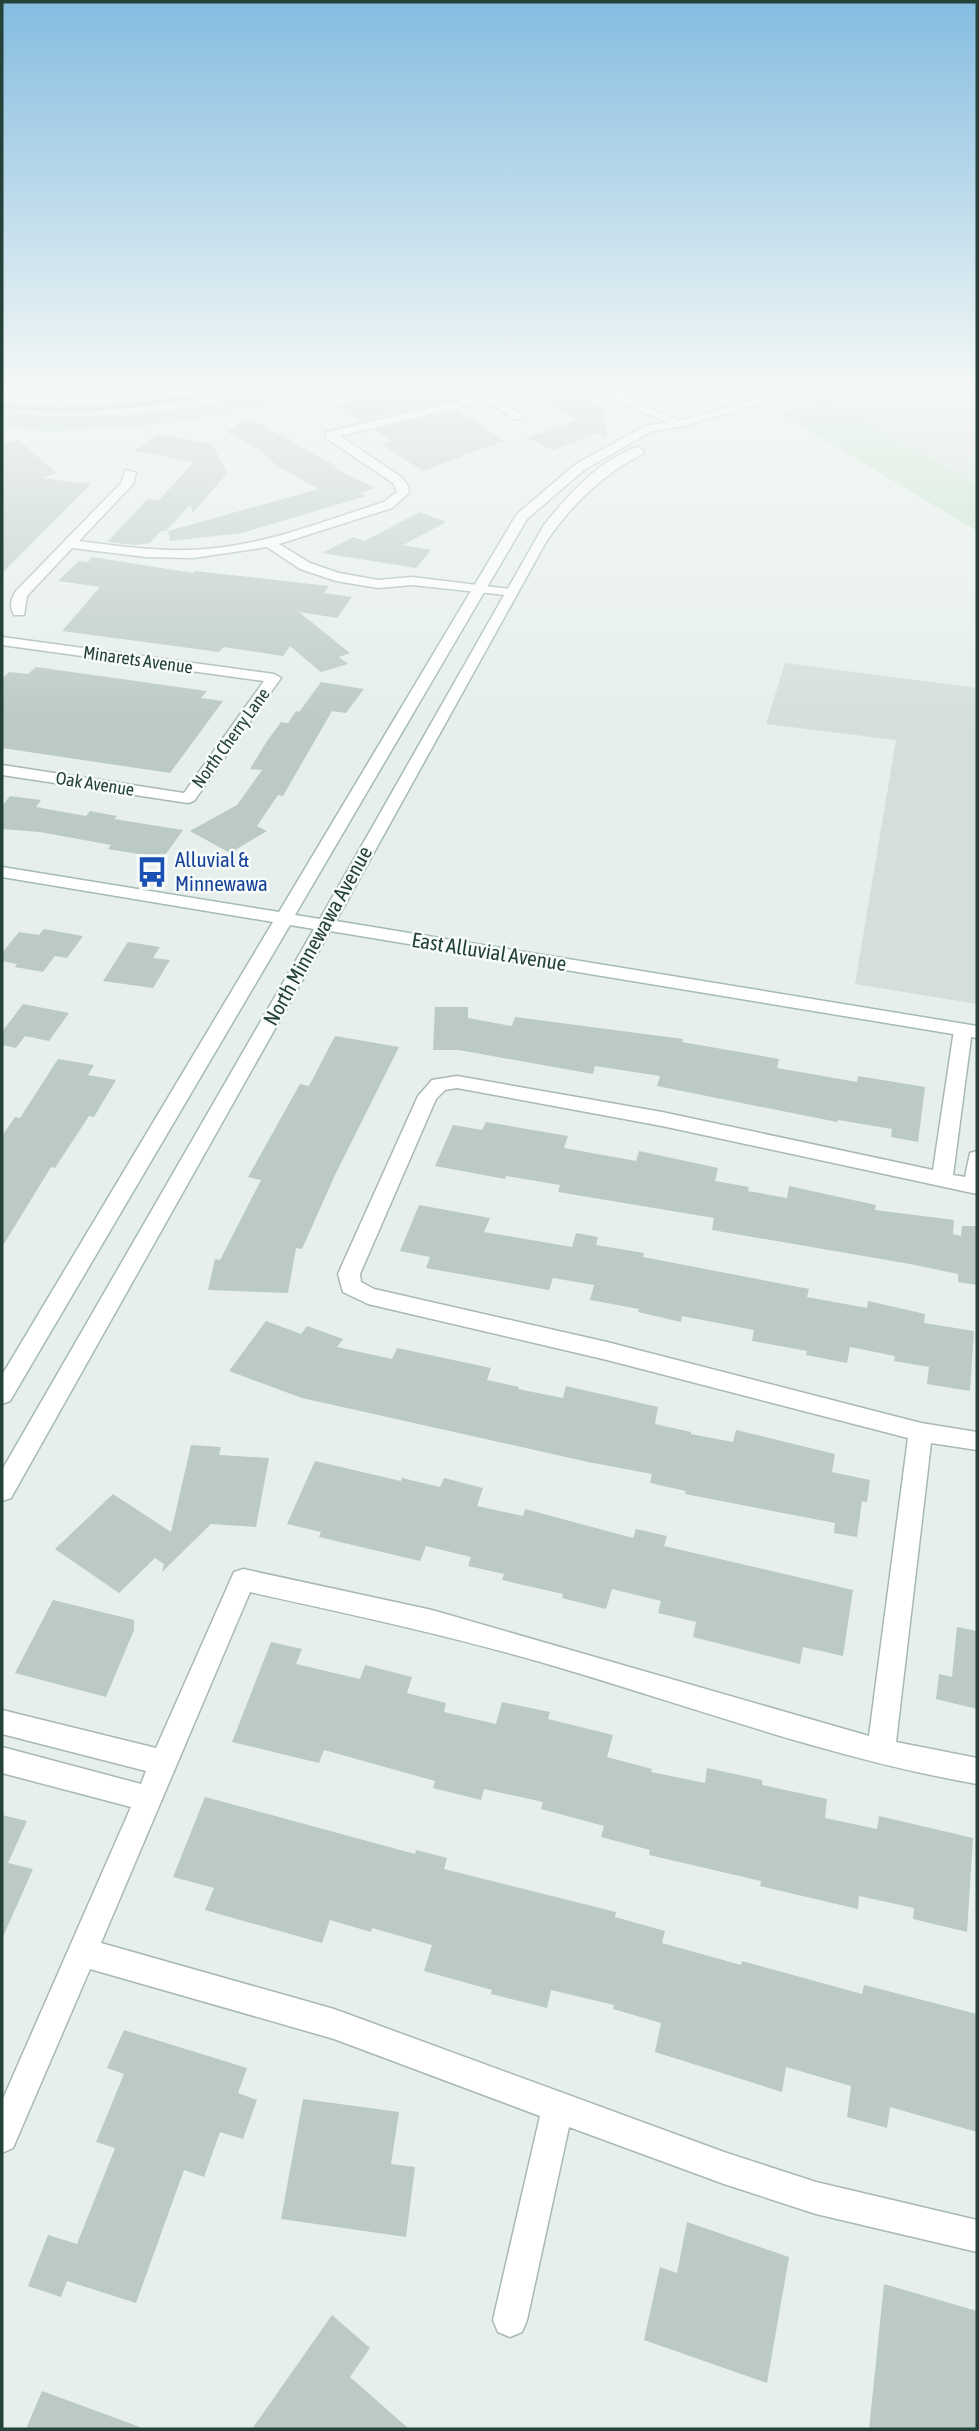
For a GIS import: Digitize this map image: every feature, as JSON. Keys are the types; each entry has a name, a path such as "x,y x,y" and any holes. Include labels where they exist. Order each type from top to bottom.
{"street":[{"path":"19,612 18,599 21,594 109,502"},
{"path":"69,544 180,554 219,552 269,543 391,502"},
{"name":"North Minnewawa Avenue","path":"2,1395 476,595 523,517 538,502"},
{"name":"North Minnewawa Avenue","path":"2,1491 325,925 506,599 551,523 569,502"},
{"path":"269,543 305,566 325,574 378,584 404,593 476,595 506,599"},
{"name":"Minarets Avenue","path":"2,641 274,678"},
{"name":"North Cherry Lane","path":"188,798 274,678"},
{"name":"Oak Avenue","path":"2,770 188,798"},
{"name":"East Alluvial Avenue","path":"2,872 970,1031"},
{"path":"942,1181 970,1031"},
{"path":"977,1158 976,1187 662,1119 457,1082 439,1085 428,1096 349,1274 351,1286 368,1296 607,1351 921,1432 977,1441"},
{"path":"881,1752 921,1432"},
{"path":"2,2137 243,1580 445,1624 792,1728 881,1752 977,1771"},
{"path":"2,1721 164,1763"},
{"path":"2,1760 149,1799"},
{"path":"82,1952 334,2024 724,2168 816,2198 977,2236"},
{"path":"510,2320 558,2106"}],"shaded area":[{"path":"785,663 977,688 977,1004 855,984 896,740 766,724"}],"green space":[{"path":"929,502 977,502 977,531"}],"building":[{"path":"2,502 73,502 2,573"},
{"path":"145,502 202,502 193,513 190,505 166,531 161,531 150,543 135,545 107,542"},
{"path":"270,502 344,502 242,533 170,541 168,531"},
{"path":"420,512 446,522 403,545 431,550 416,568 322,553 353,537 364,541"},
{"path":"92,557 193,573 195,571 329,586 324,593 352,597 337,618 299,612 350,653 339,657 348,664 321,672 290,646 283,656 224,647 219,652 62,631 100,587 58,581 79,561 88,562"},
{"path":"36,667 207,691 201,698 223,701 170,773 2,748 2,679 9,672 28,674"},
{"path":"321,682 364,689 346,713 332,711 283,796 278,795 257,826 267,831 230,853 190,831 237,805 262,770 250,769 267,741 281,722 288,723 296,711 299,712"},
{"path":"10,796 41,800 36,807 86,816 90,811 117,816 114,819 183,830 163,858 108,849 111,845 40,832 2,829 2,806"},
{"path":"44,929 83,936 67,958 55,956 43,972 15,967 17,964 2,961 2,953 19,932 39,935"},
{"path":"128,942 160,947 153,958 170,960 153,988 103,981"},
{"path":"23,1004 69,1013 49,1041 25,1036 16,1048 2,1045 2,1032"},
{"path":"435,1007 468,1007 468,1018 512,1026 515,1017 683,1039 682,1042 779,1059 777,1068 857,1082 858,1076 925,1087 918,1142 891,1137 892,1129 838,1120 837,1122 657,1086 660,1076 595,1066 593,1074 459,1050 433,1050"},
{"path":"335,1036 399,1047 335,1175 302,1249 296,1248 288,1293 208,1290 215,1259 220,1260 261,1180 248,1177 300,1084 309,1086"},
{"path":"58,1059 94,1065 88,1075 116,1080 94,1117 89,1116 55,1168 51,1167 2,1247 2,1136 15,1117 20,1118"},
{"path":"486,1122 568,1136 564,1148 636,1161 639,1151 718,1168 715,1181 749,1187 748,1191 787,1198 789,1186 876,1205 875,1210 954,1220 953,1234 961,1236 962,1226 977,1226 977,1285 958,1282 958,1274 910,1264 712,1230 714,1218 558,1192 560,1185 506,1176 505,1179 435,1166 453,1125 482,1130"},
{"path":"419,1205 490,1218 484,1232 572,1247 576,1233 598,1237 596,1245 644,1253 643,1257 809,1289 807,1297 867,1308 868,1301 925,1314 924,1323 974,1331 970,1391 927,1384 929,1367 894,1361 895,1356 850,1347 847,1363 806,1355 807,1351 752,1341 754,1330 682,1316 681,1322 638,1312 639,1309 590,1300 594,1285 553,1278 549,1290 426,1268 430,1257 400,1251"},
{"path":"266,1321 301,1334 307,1326 343,1339 337,1347 392,1359 397,1348 491,1368 487,1380 519,1387 518,1389 563,1398 566,1386 658,1407 655,1424 691,1434 733,1442 736,1430 835,1454 832,1472 870,1480 867,1502 862,1501 857,1537 834,1533 835,1523 685,1494 686,1491 650,1483 652,1474 302,1398 229,1371"},
{"path":"191,1445 221,1447 219,1455 269,1458 256,1527 211,1524 162,1572 164,1564 155,1558 119,1593 55,1549 113,1494 171,1532"},
{"path":"315,1461 440,1487 444,1478 483,1488 477,1506 523,1516 525,1509 633,1538 636,1529 667,1536 664,1546 853,1590 843,1656 803,1647 800,1664 693,1637 696,1622 658,1613 661,1601 612,1589 606,1609 562,1598 563,1594 502,1580 504,1574 468,1566 471,1557 426,1546 420,1561 319,1537 321,1532 287,1524"},
{"path":"53,1600 134,1620 134,1630 106,1697 15,1673"},
{"path":"957,1627 977,1631 977,1709 936,1699 939,1674 952,1677"},
{"path":"271,1642 302,1649 296,1664 360,1679 365,1665 412,1677 407,1693 446,1703 444,1712 496,1724 502,1702 550,1712 548,1719 613,1735 607,1757 652,1769 651,1772 705,1783 707,1768 762,1780 762,1785 827,1799 825,1818 877,1829 879,1816 973,1838 967,1932 913,1919 914,1908 859,1896 858,1909 760,1886 761,1881 649,1855 650,1850 601,1837 604,1826 541,1809 543,1802 484,1789 481,1800 433,1788 435,1781 324,1750 319,1763 232,1742"},
{"path":"205,1797 415,1854 416,1850 447,1858 444,1869 616,1912 615,1917 665,1931 662,1943 741,1965 742,1961 862,1994 864,1985 977,2014 977,2132 890,2107 887,2128 847,2117 851,2086 786,2067 782,2092 655,2052 661,2023 613,2009 614,2005 551,1990 547,2008 491,1994 492,1990 424,1971 432,1945 372,1928 371,1932 330,1920 322,1943 205,1910 214,1888 173,1877"},
{"path":"2,1815 27,1821 8,1863 33,1869 2,1939"},
{"path":"124,2030 247,2068 238,2093 257,2100 243,2139 220,2132 204,2177 184,2170 136,2303 67,2281 61,2297 28,2286 48,2235 77,2244 115,2148 96,2142 124,2074 107,2068"},
{"path":"303,2099 399,2112 391,2164 415,2167 406,2237 281,2219"},
{"path":"687,2222 789,2257 767,2383 644,2340 660,2267 677,2273"},
{"path":"884,2284 977,2311 977,2429 869,2429"},
{"path":"332,2315 370,2348 350,2377 409,2429 252,2429"},
{"path":"42,2391 140,2427 26,2429"}],"place":[{"name":"Alluvial & Minnewawa","path":"152,872"}]}
